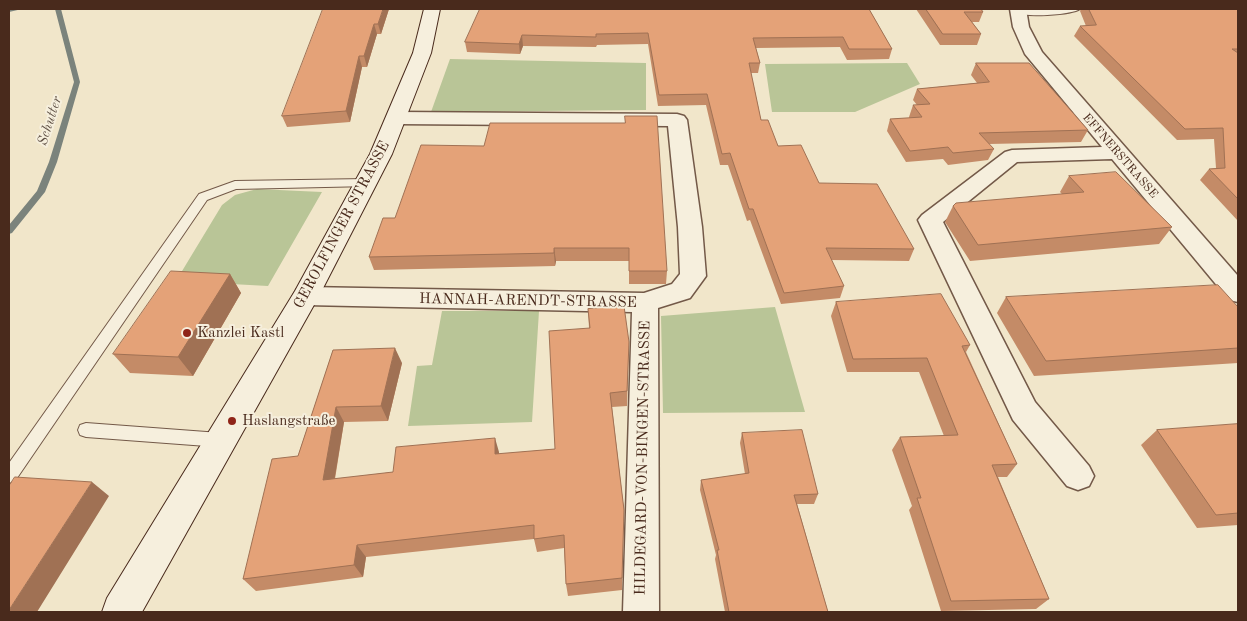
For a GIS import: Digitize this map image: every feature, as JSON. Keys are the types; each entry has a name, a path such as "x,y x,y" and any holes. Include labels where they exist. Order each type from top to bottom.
{"street":[{"name":"GEROLFINGER STRASSE","path":"121,612 306,296 366,183 397,118 422,53 432,9"},
{"name":"EFFNERSTRASSE","path":"1019,10 1021,27 1034,54 1238,293"},
{"name":"HANNAH-ARENDT-STRASSE","path":"306,296 645,303 681,291 692,276 690,227 677,120 397,118"},
{"path":"1078,476 1024,411 930,220 1012,156 1117,153"},
{"name":"HILDEGARD-VON-BINGEN-STRASSE","path":"641,612 645,303"}],"lane":[{"path":"1019,10 1076,9"},
{"path":"9,476 203,197 235,185 366,183"},
{"path":"86,430 220,440"}],"green space":[{"path":"450,59 646,63 646,110 431,112"},
{"path":"907,63 920,84 855,112 772,112 765,64"},
{"path":"257,189 322,192 268,286 176,281 222,205 235,195"},
{"path":"775,307 805,412 663,413 661,316"},
{"path":"442,311 539,311 532,422 408,426 417,366 432,365"}],"building":[{"path":"323,9 383,9 378,24 374,24 364,56 359,56 346,111 282,116"},
{"path":"480,9 869,9 892,49 849,49 843,37 753,38 760,63 749,63 761,120 768,120 778,146 801,145 819,183 877,184 914,249 826,248 844,286 784,293 753,209 749,209 730,153 722,154 707,94 659,95 648,33 596,34 596,37 522,35 519,44 465,42"},
{"path":"926,9 981,9 983,12 964,12 981,34 943,34"},
{"path":"1089,9 1238,9 1238,49 1232,49 1238,53 1238,199 1209,169 1225,168 1223,128 1185,129 1080,26 1096,25"},
{"path":"976,63 1029,63 1088,130 979,133 994,149 953,153 948,147 910,151 890,119 922,117 913,105 930,104 917,89 989,82"},
{"path":"625,116 657,116 667,271 629,271 629,248 554,248 554,253 369,257 383,218 395,218 421,145 484,146 490,123 625,123"},
{"path":"1116,172 1172,227 978,245 953,206 956,203 1084,192 1069,176"},
{"path":"171,271 230,274 178,357 113,354"},
{"path":"1218,285 1238,307 1238,348 1046,361 1006,297"},
{"path":"941,294 970,345 962,346 1017,464 992,465 1049,599 951,601 917,498 921,498 900,437 958,435 927,358 853,359 836,302"},
{"path":"624,306 629,342 627,391 610,393 624,510 622,578 566,584 564,535 534,539 534,525 357,545 354,565 243,579 272,459 298,456 333,350 395,348 381,406 336,407 323,480 393,472 396,447 495,438 495,454 555,449 549,331 590,328 588,309"},
{"path":"1238,424 1238,513 1216,515 1157,430"},
{"path":"802,430 818,494 794,495 828,612 729,612 717,550 719,550 701,480 749,473 742,433"},
{"path":"15,477 92,482 9,610 9,486"}],"waterway":[{"path":"9,10 19,9"},
{"name":"Schutter","path":"9,231 41,192 53,162 77,82 58,9"}],"place":[{"name":"Kanzlei Kastl","path":"187,333"},
{"name":"Haslangstraße","path":"232,421"}]}
